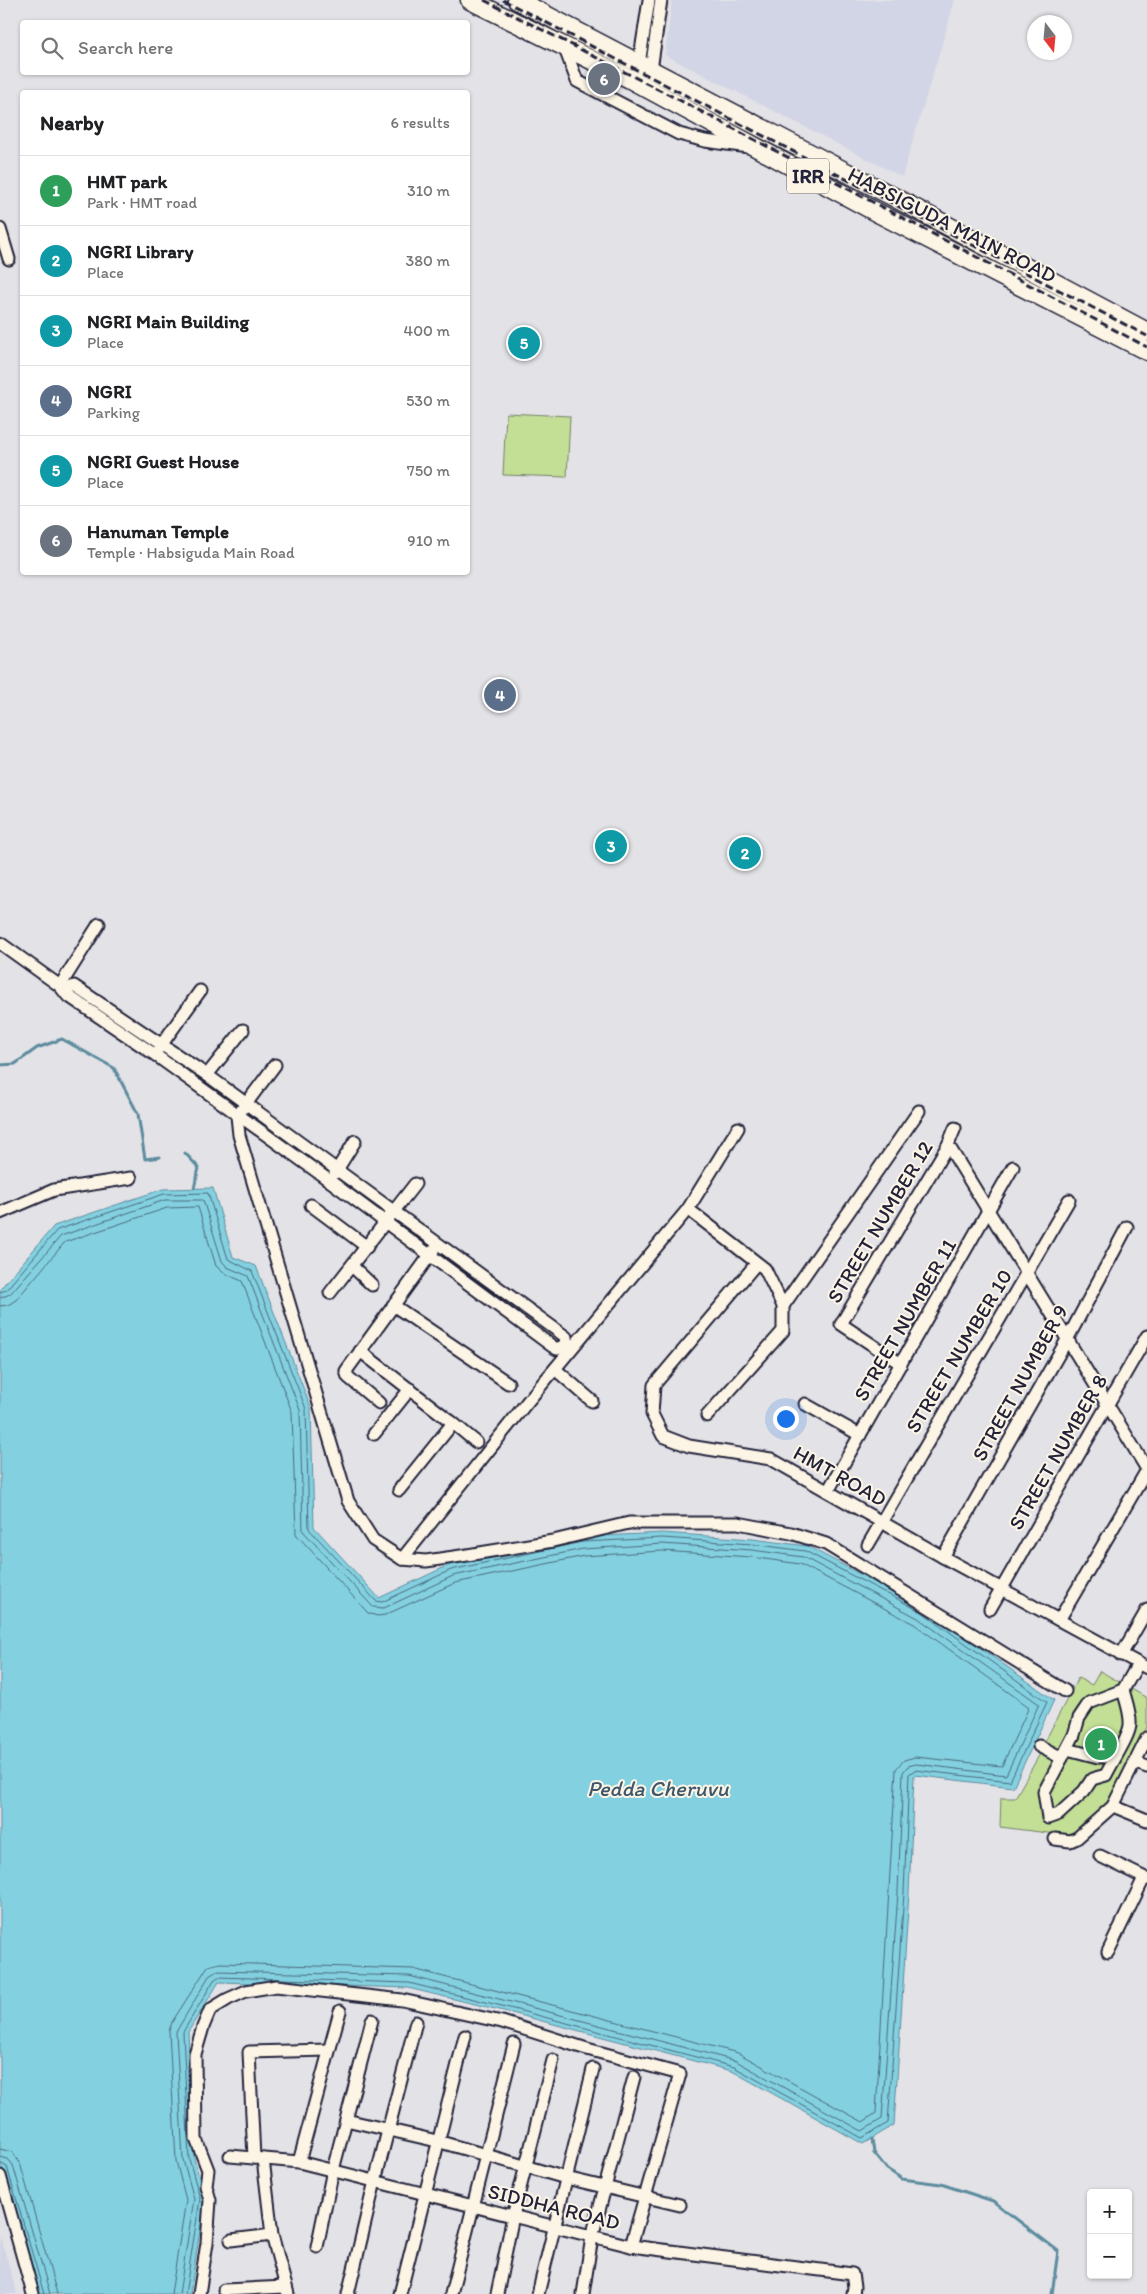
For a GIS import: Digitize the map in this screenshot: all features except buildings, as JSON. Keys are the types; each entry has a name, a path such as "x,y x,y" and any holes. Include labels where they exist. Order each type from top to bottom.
{"main road":[{"name":"HABSIGUDA MAIN ROAD","path":"470,0 630,79 876,212 1147,351"},
{"name":"HABSIGUDA MAIN ROAD","path":"518,0 1147,332"},
{"path":"876,212 888,194"}],"street":[{"path":"645,67 649,0"},
{"path":"645,67 660,0"},
{"path":"564,46 577,81 626,107 679,134 705,141 758,148"},
{"path":"0,229 9,259"},
{"path":"63,988 99,924"},
{"path":"0,943 63,988 67,995 154,1054 237,1116 330,1181 429,1257 515,1319 558,1349 567,1344 566,1336 247,1104 162,1044 74,986 63,988"},
{"path":"154,1054 200,991"},
{"path":"207,1076 243,1030"},
{"path":"276,1065 237,1116 239,1135 245,1162 300,1337 348,1501 373,1540 402,1559 426,1560 553,1542 629,1523 738,1524 791,1533 826,1544 1065,1691"},
{"name":"STREET NUMBER 12","path":"782,1306 919,1111"},
{"path":"402,1559 555,1369 688,1209 738,1128"},
{"name":"STREET NUMBER 12","path":"900,1364 841,1324 948,1145 955,1128"},
{"path":"330,1181 355,1141"},
{"path":"948,1145 1147,1469 1060,1620"},
{"name":"STREET NUMBER 11","path":"828,1491 1013,1167"},
{"path":"0,1213 54,1190 130,1178"},
{"path":"330,1293 415,1184"},
{"name":"STREET NUMBER 10","path":"868,1545 1027,1274 1068,1200"},
{"path":"311,1205 367,1247"},
{"path":"688,1209 756,1264 765,1269 782,1306 783,1331 707,1416"},
{"name":"STREET NUMBER 9","path":"943,1557 1068,1338 1127,1227"},
{"path":"379,1403 346,1374 360,1351 438,1244"},
{"name":"HMT ROAD","path":"756,1264 654,1385 652,1414 663,1436 689,1446 772,1459 943,1557 1143,1666"},
{"path":"352,1266 372,1285"},
{"path":"393,1306 508,1383"},
{"path":"515,1319 524,1306"},
{"name":"STREET NUMBER 8","path":"990,1609 1147,1336"},
{"path":"360,1351 453,1422 476,1442"},
{"path":"555,1369 592,1401"},
{"path":"374,1434 410,1389"},
{"path":"805,1404 860,1434"},
{"path":"399,1490 453,1422"},
{"path":"1121,1655 1147,1610"},
{"path":"1123,1690 1131,1725 1128,1736 1114,1757 1106,1775 1092,1779 1084,1790 1059,1814 1046,1822 1044,1792 1074,1735 1079,1718 1090,1703 1123,1690 1143,1666"},
{"path":"1055,1839 1070,1841 1077,1838 1113,1806 1147,1738"},
{"path":"1039,1746 1065,1753 1114,1757"},
{"path":"1134,1762 1147,1767"},
{"path":"1113,1806 1147,1820"},
{"path":"1100,1856 1145,1878 1108,1952"},
{"path":"199,2294 210,2200 206,2186 208,2170 196,2139 195,2054 202,2027 210,2010 246,1991 276,1986 402,2000 502,2022 586,2049 680,2074 631,2246"},
{"path":"299,2162 340,2011"},
{"path":"317,2247 333,2170 372,2020"},
{"path":"348,2294 416,2022"},
{"path":"400,2294 423,2194 464,2036"},
{"path":"451,2294 514,2044"},
{"path":"224,2290 287,2291 272,2235 259,2159 249,2052 328,2050"},
{"path":"497,2294 513,2216 527,2167 552,2060"},
{"path":"538,2294 593,2069"},
{"path":"582,2294 592,2238 634,2078"},
{"path":"346,2120 437,2141 566,2178 680,2205"},
{"name":"SIDDHA ROAD","path":"230,2156 299,2162 592,2238 631,2246 852,2274 853,2294"},
{"path":"0,2176 33,2294"},
{"path":"231,2240 272,2235"}],"shaded area":[{"path":"672,0 955,0 902,177 665,55"},
{"path":"0,2235 17,2294 0,2294"}],"green space":[{"path":"506,413 570,416 567,477 503,475"},
{"path":"1100,1671 1147,1698 1147,1727 1105,1806 1072,1836 1000,1827 1001,1798 1015,1798 1041,1752 1034,1748 1037,1742 1044,1743 1078,1678 1092,1685"}],"water":[{"name":"Pedda Cheruvu","path":"213,1188 233,1257 256,1266 311,1408 314,1527 379,1598 449,1565 581,1537 662,1533 753,1539 807,1546 924,1608 1054,1700 1013,1787 914,1775 909,1893 894,2125 863,2144 732,2071 504,2011 408,1988 219,1982 188,2032 194,2159 205,2198 190,2294 39,2294 0,2161 0,1289 54,1226 163,1189"}],"waterway":[{"path":"0,1065 15,1064 37,1048 62,1039 114,1068 138,1114 145,1159 160,1157"},
{"path":"185,1153 199,1168 194,1188"},
{"path":"872,2139 874,2153 887,2169 902,2179 941,2184 993,2201 1058,2251 1052,2294"}],"railway":[{"path":"484,0 687,104 1147,347"},
{"path":"503,0 1147,336"}],"place":[{"name":"Hanuman Temple","path":"604,79"},
{"name":"NGRI Guest House","path":"524,343"},
{"name":"NGRI","path":"500,695"},
{"name":"NGRI Main Building","path":"611,846"},
{"name":"NGRI Library","path":"745,853"},
{"name":"HMT park","path":"1101,1744"}]}
